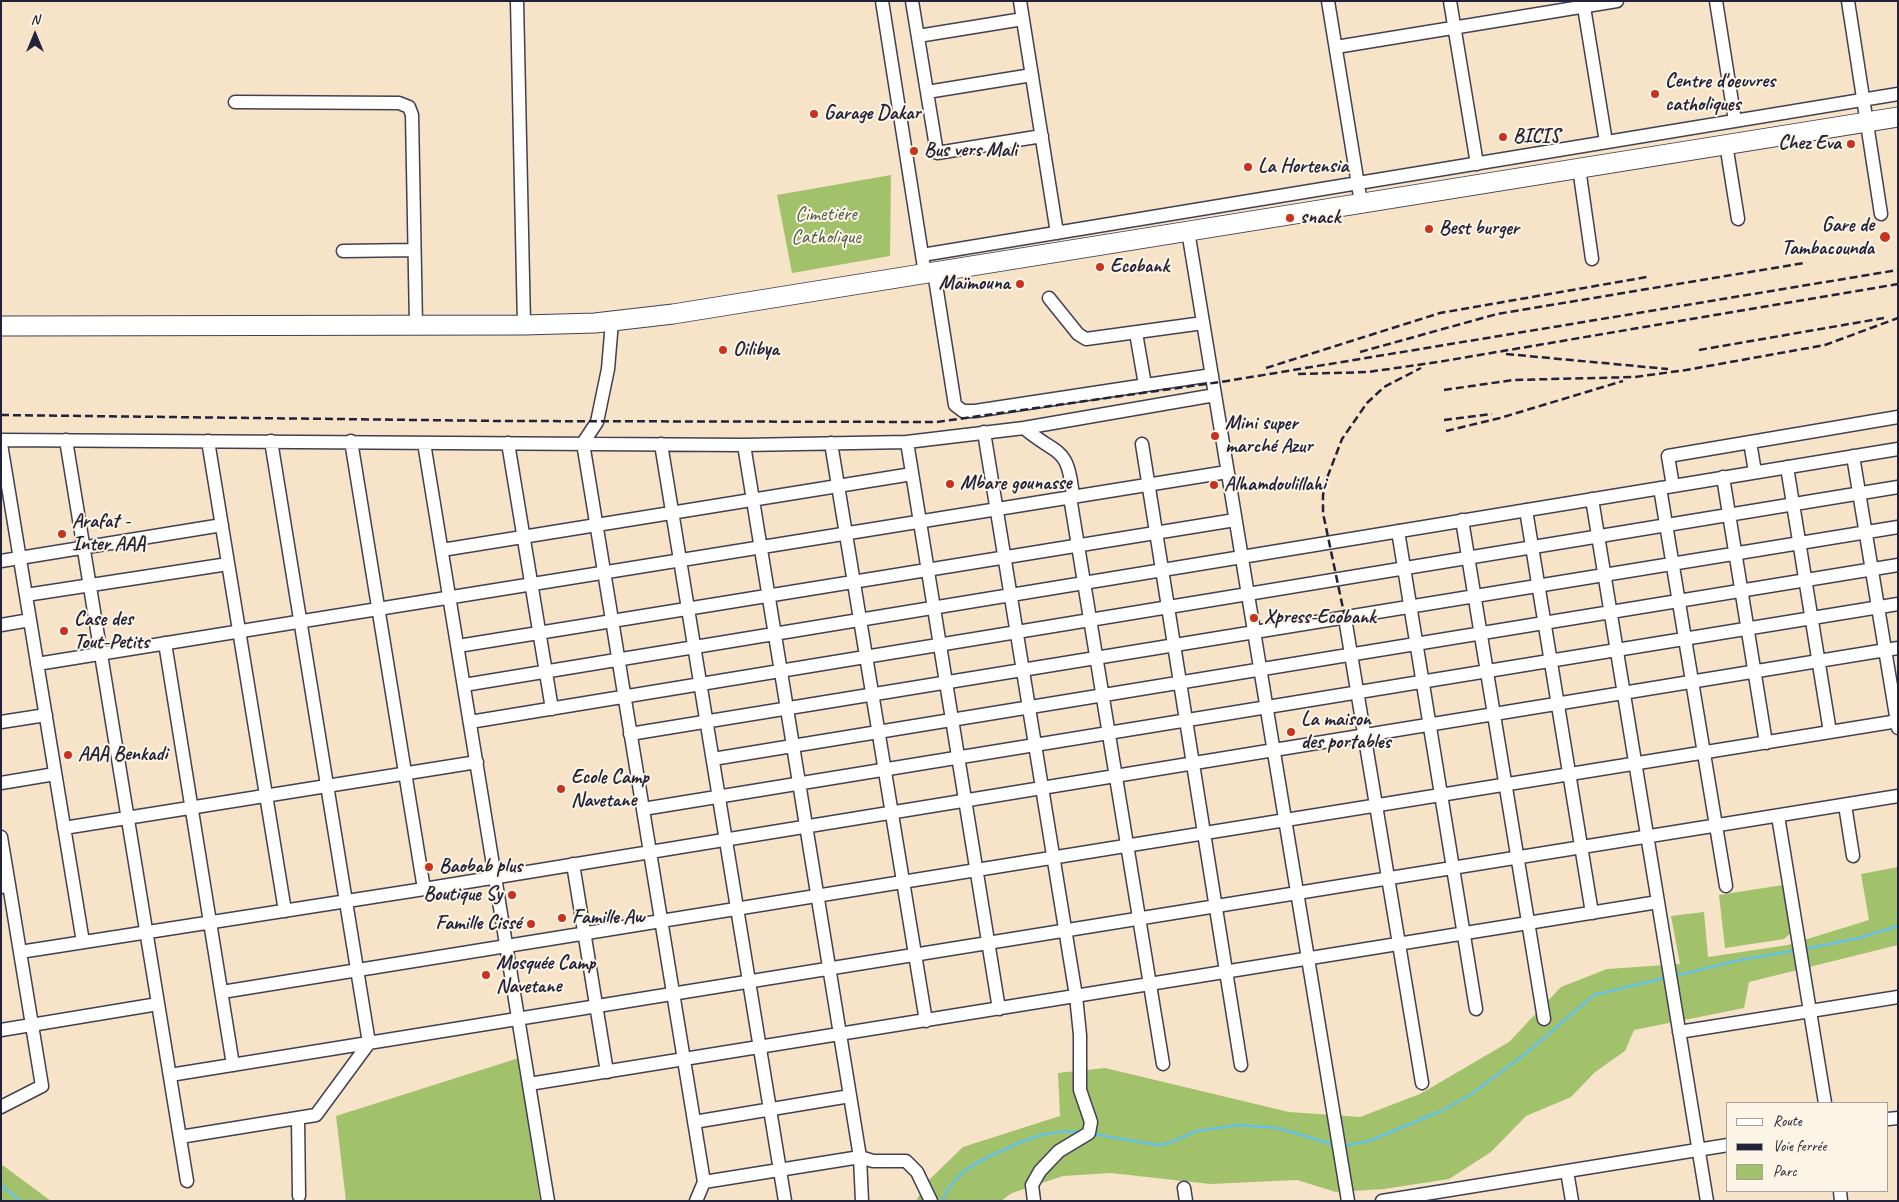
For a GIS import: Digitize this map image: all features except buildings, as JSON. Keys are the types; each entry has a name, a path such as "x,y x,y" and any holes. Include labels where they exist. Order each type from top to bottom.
{"highway":[{"path":"1,326 524,325 612,322 673,314 1898,117"}],"street":[{"path":"517,1 524,325"},
{"path":"882,1 922,255 929,273 955,405 963,411 975,411 1212,375"},
{"path":"912,1 937,153 1042,136"},
{"path":"1020,1 1057,233"},
{"path":"1328,1 1361,203"},
{"path":"1450,1 1477,164"},
{"path":"1336,47 1454,28 1583,4 1617,1"},
{"path":"1716,1 1735,121"},
{"path":"1848,1 1865,100 1881,214"},
{"path":"1583,4 1606,142"},
{"path":"918,36 1023,19"},
{"path":"927,92 1032,75"},
{"path":"922,255 1898,94"},
{"path":"235,102 399,103 409,108 412,115 416,325"},
{"path":"1726,144 1738,219"},
{"path":"1579,168 1592,259"},
{"path":"1188,231 1348,1201"},
{"path":"343,251 414,250"},
{"path":"1050,298 1082,338 1093,340 1203,323"},
{"path":"612,322 608,369 597,422 583,443 704,1182 696,1201"},
{"path":"1136,333 1145,385"},
{"path":"1,440 351,441 744,446 906,442 1024,428 1215,395"},
{"path":"1673,486 1668,456 1898,417"},
{"path":"1024,428 1058,450 1067,462 1071,472 1078,546 1163,1064"},
{"path":"984,432 1076,996 1080,1035 1080,1090 1091,1122 1091,1130 1086,1136 1059,1151 1040,1170 1032,1185 1034,1201"},
{"path":"66,440 187,1181"},
{"path":"208,441 285,911"},
{"path":"180,1137 316,1115 369,1043 271,441"},
{"path":"351,441 424,889"},
{"path":"906,442 999,1009"},
{"path":"1750,442 1755,472"},
{"path":"424,443 548,1201"},
{"path":"508,443 552,709"},
{"path":"831,443 926,1020"},
{"path":"1,444 5,494 20,558 83,942"},
{"path":"661,444 785,1201"},
{"path":"1142,444 1146,485 1241,1065"},
{"path":"744,446 860,1157 862,1201"},
{"path":"464,685 1898,449"},
{"path":"222,992 1830,732 1897,724 1891,649 1878,607 1853,456"},
{"path":"1787,467 1830,732"},
{"path":"37,664 1227,472"},
{"path":"442,550 912,474"},
{"path":"1723,478 1766,743"},
{"path":"470,722 1898,487"},
{"path":"1660,488 1726,886"},
{"path":"1592,499 1707,1201"},
{"path":"1526,510 1592,913"},
{"path":"458,646 1235,520"},
{"path":"1462,520 1544,1019"},
{"path":"1,561 222,525"},
{"path":"630,734 1898,528"},
{"path":"1398,531 1476,1009"},
{"path":"26,595 228,564"},
{"path":"713,759 1898,565"},
{"path":"643,809 1898,604"},
{"path":"1346,618 1422,1084"},
{"path":"1,625 30,620"},
{"path":"165,643 234,1065"},
{"path":"20,952 424,889 1891,649"},
{"path":"1,722 46,715"},
{"path":"64,828 477,762"},
{"path":"1,783 55,774"},
{"path":"170,1075 1898,796"},
{"path":"1845,805 1854,856"},
{"path":"1778,816 1825,1102"},
{"path":"1,837 5,886 20,952 42,1086 1,1107"},
{"path":"573,864 607,1072"},
{"path":"529,1084 1658,902"},
{"path":"1679,1032 1898,997"},
{"path":"1,1030 158,1004"},
{"path":"694,1122 850,1096"},
{"path":"298,1118 299,1196"},
{"path":"1382,1201 1726,1145"},
{"path":"704,1182 860,1157 873,1161 906,1161 917,1172 931,1201"},
{"path":"1567,1171 1572,1201"},
{"path":"1184,1188 1186,1201"}],"green space":[{"name":"Cimetiére Catholique","path":"891,175 890,256 792,273 777,195"},
{"path":"1898,867 1898,945 1749,982 1744,1008 1634,1030 1625,1051 1595,1072 1571,1097 1526,1116 1491,1152 1449,1179 1384,1189 1336,1192 1297,1180 1210,1184 1111,1173 1063,1176 1012,1193 1001,1201 916,1201 929,1180 963,1147 1060,1116 1058,1073 1105,1068 1289,1112 1360,1117 1420,1094 1509,1042 1561,987 1607,969 1680,964 1671,916 1704,912 1708,957 1788,945 1869,920 1861,874"},
{"path":"1783,885 1790,934 1784,939 1725,948 1719,895"},
{"path":"519,1058 540,1201 346,1201 336,1116"},
{"path":"1,1164 51,1201 1,1201"}],"waterway":[{"path":"1805,949 1859,938 1898,926"},
{"path":"1675,976 1735,961 1797,950"},
{"path":"1344,1146 1369,1141 1439,1112 1470,1095 1525,1054 1594,995 1668,977"},
{"path":"1093,1134 1157,1145 1166,1144 1197,1131 1239,1125 1277,1128 1336,1145"},
{"path":"942,1201 959,1176 973,1165 1038,1136 1058,1132 1080,1132"},
{"path":"1,1185 20,1201"}],"railway":[{"path":"1360,352 1497,314 1804,263"},
{"path":"1,415 503,421 937,422 1227,381 1898,270"},
{"path":"1266,368 1440,313 1647,277"},
{"path":"1298,374 1368,372 1438,362 1898,284"},
{"path":"1699,350 1884,318"},
{"path":"1444,390 1513,380 1635,377 1686,370 1825,345 1898,318"},
{"path":"1506,354 1668,369"},
{"path":"1345,618 1323,513 1323,495 1327,478 1342,439 1367,403 1384,387 1421,368"},
{"path":"1446,431 1500,418 1623,381"},
{"path":"1444,420 1492,414"}],"place":[{"name":"Centre d'oeuvres catholiques","path":"1655,94"},
{"name":"Garage Dakar","path":"814,114"},
{"name":"BICIS","path":"1503,137"},
{"name":"Chez Eva","path":"1851,144"},
{"name":"Bus vers Mali","path":"914,151"},
{"name":"La Hortensia","path":"1248,167"},
{"name":"snack","path":"1290,218"},
{"name":"Best burger","path":"1429,229"},
{"name":"Gare de Tambacounda","path":"1885,237"},
{"name":"Ecobank","path":"1100,267"},
{"name":"Maïmouna","path":"1020,284"},
{"name":"Oilibya","path":"723,350"},
{"name":"Mini super marché Azur","path":"1215,436"},
{"name":"Mbare gounasse","path":"950,484"},
{"name":"Alhamdoulillahi","path":"1214,485"},
{"name":"Arafat - Inter AAA","path":"62,534"},
{"name":"Xpress-Ecobank","path":"1254,618"},
{"name":"Case des Tout-Petits","path":"64,631"},
{"name":"La maison des portables","path":"1291,732"},
{"name":"AAA Benkadi","path":"68,755"},
{"name":"Ecole Camp Navetane","path":"561,789"},
{"name":"Baobab plus","path":"429,867"},
{"name":"Boutique Sy","path":"512,895"},
{"name":"Famille Aw","path":"562,918"},
{"name":"Famille Cissé","path":"531,924"},
{"name":"Mosquée Camp Navetane","path":"486,975"}]}
